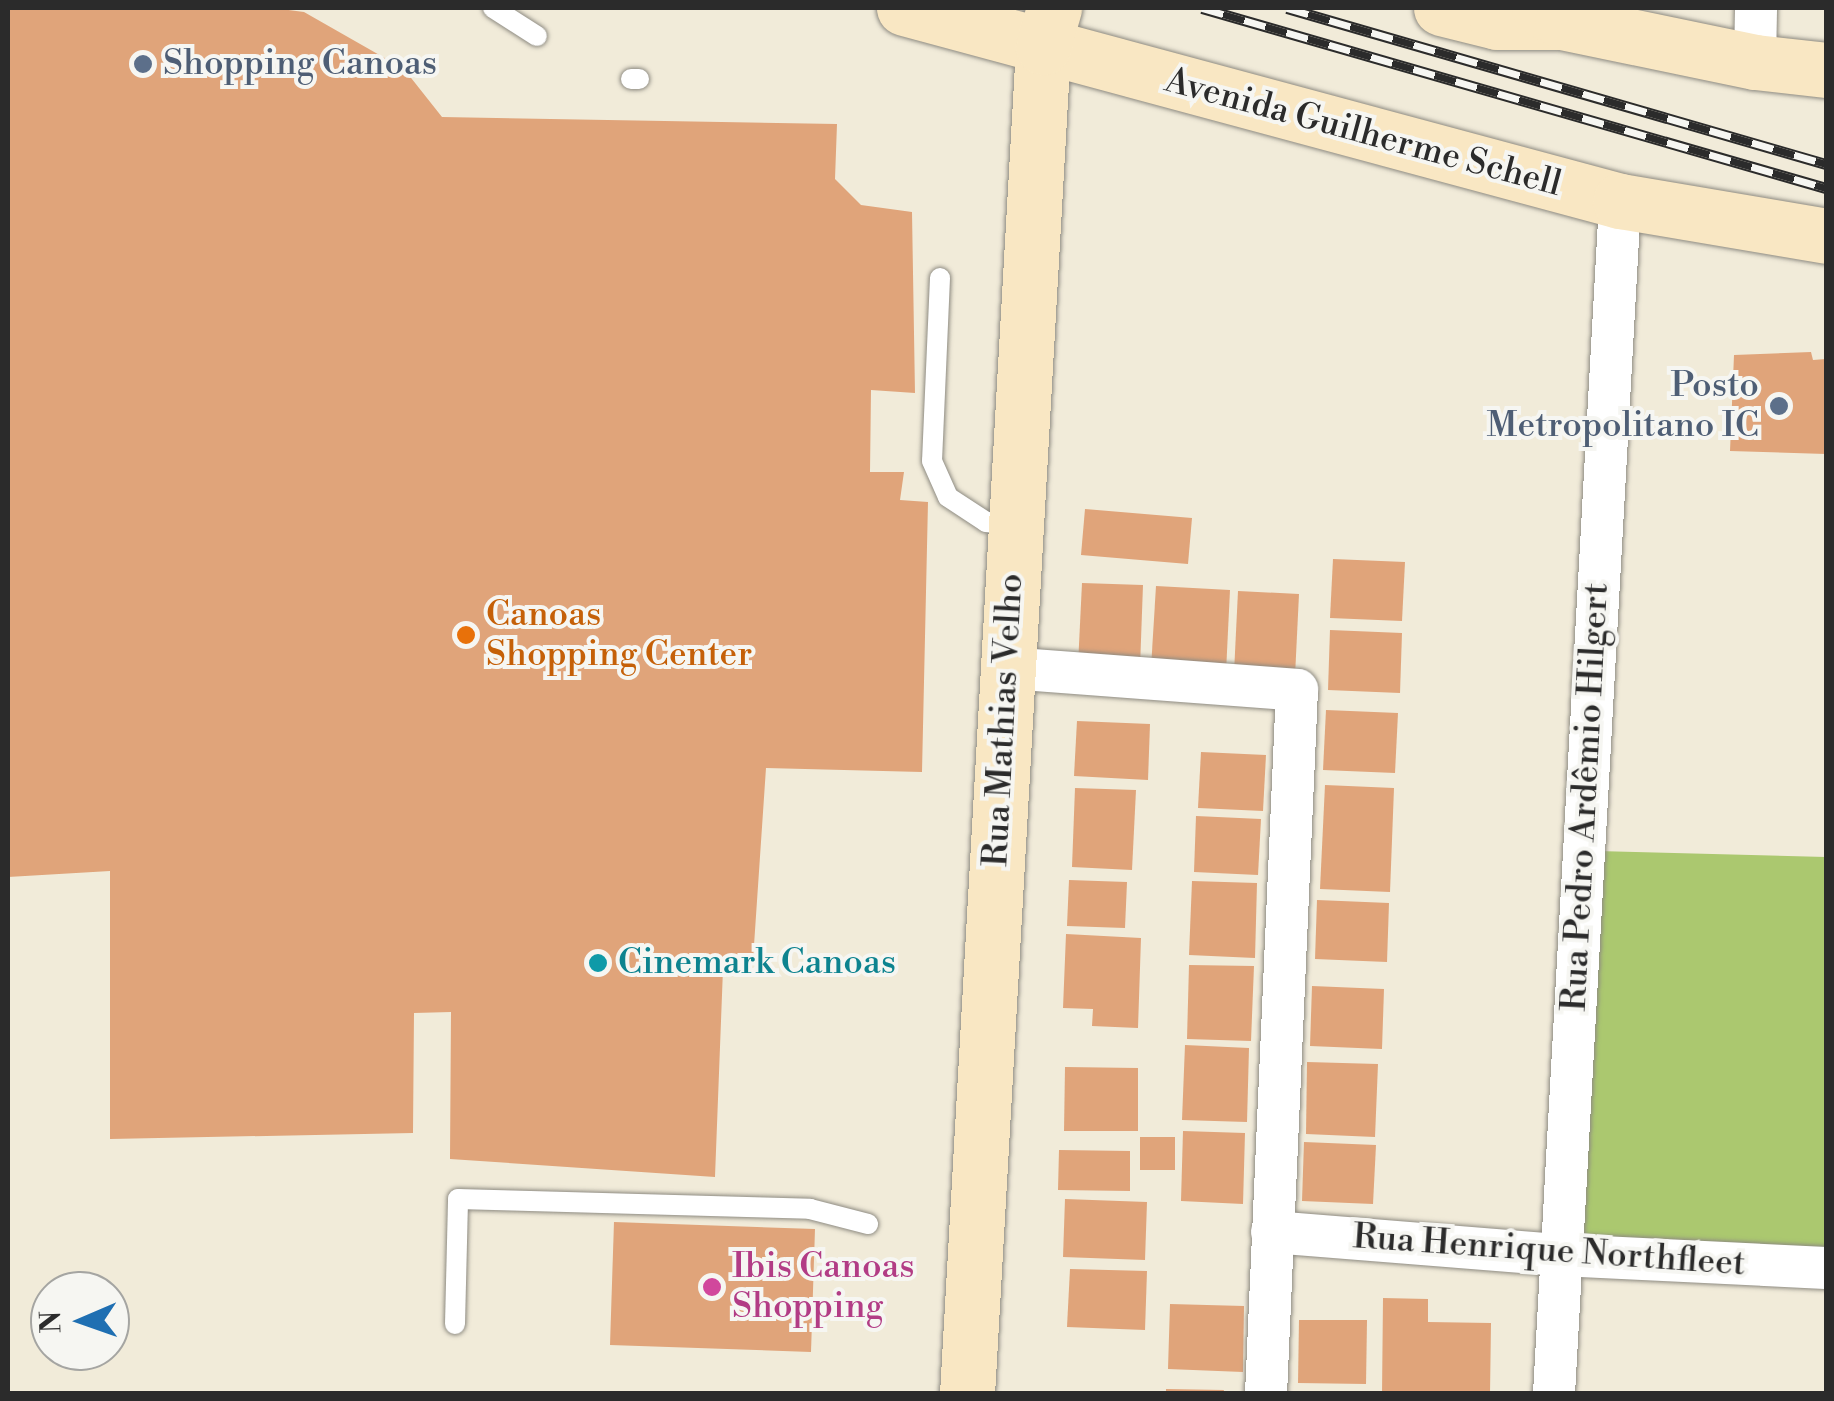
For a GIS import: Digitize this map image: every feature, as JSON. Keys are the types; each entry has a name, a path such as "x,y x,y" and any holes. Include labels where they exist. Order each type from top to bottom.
{"street":[{"name":"Avenida Guilherme Schell","path":"904,8 1032,25 1620,202 1826,236"},
{"path":"1441,8 1498,22 1550,15 1755,62 1826,70"},
{"path":"1755,62 1756,8"},
{"name":"Rua Mathias Velho","path":"967,1394 1015,525 1032,25"},
{"name":"Rua Pedro Ardêmio Hilgert","path":"1554,1394 1620,202"},
{"path":"1008,668 1297,690 1266,1394"},
{"name":"Rua Henrique Northfleet","path":"1272,1232 1560,1256 1826,1268"}],"lane":[{"path":"494,8 537,36"},
{"path":"940,278 932,462 948,496 986,522 1015,525"},
{"path":"455,1324 458,1199 810,1209 868,1224"}],"green space":[{"path":"1597,851 1826,857 1826,1256 1576,1244"}],"building":[{"name":"Canoas Shopping Center","path":"8,8 273,8 304,12 404,69 442,117 837,124 835,179 861,205 912,212 915,393 871,390 870,472 904,472 900,500 928,502 922,772 766,768 753,960 723,969 715,1177 450,1159 451,1012 414,1013 413,1133 110,1139 110,871 8,877"},
{"name":"Posto Metropolitano IC","path":"1811,352 1813,360 1826,359 1826,454 1730,451 1734,355"},
{"path":"1085,509 1192,518 1188,564 1081,555"},
{"path":"1333,559 1405,562 1402,621 1330,618"},
{"path":"1082,583 1143,585 1140,667 1078,665"},
{"path":"1156,586 1230,590 1226,672 1151,668"},
{"path":"1238,591 1299,594 1295,676 1234,673"},
{"path":"1330,630 1402,633 1400,693 1328,690"},
{"path":"1326,710 1398,713 1395,773 1323,770"},
{"path":"1077,721 1150,724 1148,780 1074,776"},
{"path":"1201,752 1266,755 1263,811 1198,808"},
{"path":"1325,785 1394,788 1390,892 1320,889"},
{"path":"1075,788 1136,790 1132,870 1072,867"},
{"path":"1196,816 1261,819 1258,875 1194,872"},
{"path":"1069,880 1127,882 1125,928 1067,926"},
{"path":"1192,881 1257,883 1255,958 1189,955"},
{"path":"1317,900 1389,903 1387,962 1315,959"},
{"path":"1066,934 1141,938 1138,1028 1092,1026 1093,1009 1063,1008"},
{"path":"1189,965 1254,966 1251,1041 1187,1039"},
{"path":"1312,986 1384,989 1382,1049 1310,1046"},
{"path":"1185,1045 1249,1048 1247,1122 1182,1120"},
{"path":"1307,1062 1378,1064 1375,1137 1306,1134"},
{"path":"1065,1067 1138,1068 1138,1131 1064,1131"},
{"path":"1183,1131 1245,1133 1243,1204 1181,1201"},
{"path":"1140,1137 1175,1137 1175,1170 1140,1170"},
{"path":"1304,1142 1376,1145 1373,1204 1302,1201"},
{"path":"1059,1150 1130,1151 1130,1191 1058,1190"},
{"path":"1065,1199 1147,1202 1145,1260 1063,1257"},
{"name":"Ibis Canoas Shopping","path":"614,1222 815,1229 811,1352 610,1345"},
{"path":"1070,1269 1147,1271 1145,1330 1067,1327"},
{"path":"1383,1298 1428,1299 1428,1322 1491,1323 1490,1394 1382,1394"},
{"path":"1170,1304 1244,1306 1243,1372 1168,1369"},
{"path":"1299,1320 1367,1320 1366,1384 1298,1383"},
{"path":"1166,1389 1224,1390 1223,1394 1166,1394"}],"railway":[{"path":"1202,8 1826,188"},
{"path":"1287,8 1826,164"}],"place":[{"name":"Shopping Canoas","path":"143,64"},
{"name":"Posto Metropolitano IC","path":"1779,406"},
{"name":"Canoas Shopping Center","path":"466,635"},
{"name":"Cinemark Canoas","path":"598,963"},
{"name":"Ibis Canoas Shopping","path":"712,1287"}]}
